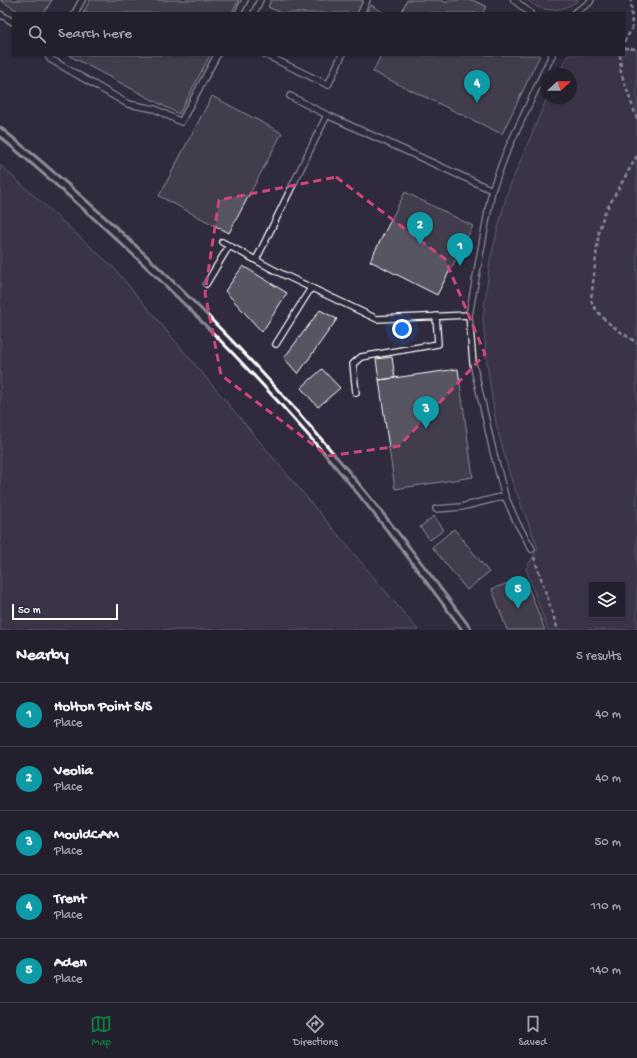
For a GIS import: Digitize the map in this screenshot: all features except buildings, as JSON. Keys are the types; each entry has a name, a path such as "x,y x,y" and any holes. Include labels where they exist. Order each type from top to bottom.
{"lane":[{"path":"76,12 82,0"},
{"path":"239,12 245,0"},
{"path":"254,12 260,0"},
{"path":"361,12 367,0"},
{"path":"514,0 529,12"},
{"path":"576,12 589,4 590,0"},
{"path":"0,14 12,21"},
{"path":"50,56 128,104 156,109 181,122 216,56"},
{"path":"268,56 328,85 342,56"},
{"path":"532,549 517,523 505,496 493,451 473,362 469,315 492,190 506,154 552,56"},
{"path":"290,96 327,115 492,190"},
{"path":"256,260 327,115"},
{"path":"222,242 311,288 377,319 469,315"},
{"path":"206,284 229,246"},
{"path":"276,344 311,288"},
{"path":"356,392 353,364 361,357 438,344 436,316"},
{"path":"436,509 461,507 505,496"}],"path":[{"path":"625,40 632,29 631,0"},
{"path":"625,48 637,49"},
{"path":"620,56 621,73 637,119"},
{"path":"637,156 604,214 600,230 591,300 594,309 609,323 637,343"},
{"path":"532,549 558,630"}],"highlighted area":[{"path":"336,177 445,259 485,354 399,446 328,456 221,375 205,293 219,200"}],"shaded area":[{"path":"527,0 579,0 566,7 553,10 539,8"},
{"path":"625,48 637,50 637,630 548,630 526,569 538,548 510,476 496,423 488,371 483,318 490,260 507,193 544,104 577,104 577,68 562,68 568,56 625,56"},
{"path":"0,165 113,267 418,630 0,630"}],"railway":[{"path":"0,127 93,206 137,247 181,289 266,377 362,488 410,548 472,630"},
{"path":"0,137 121,243 198,318 272,395 368,506 462,630"}],"place":[{"name":"Trent","path":"477,103"},
{"name":"Veolia","path":"420,245"},
{"name":"Holton Point S/S","path":"460,266"},
{"name":"MouldCAM","path":"426,429"},
{"name":"Aden","path":"518,609"}]}
